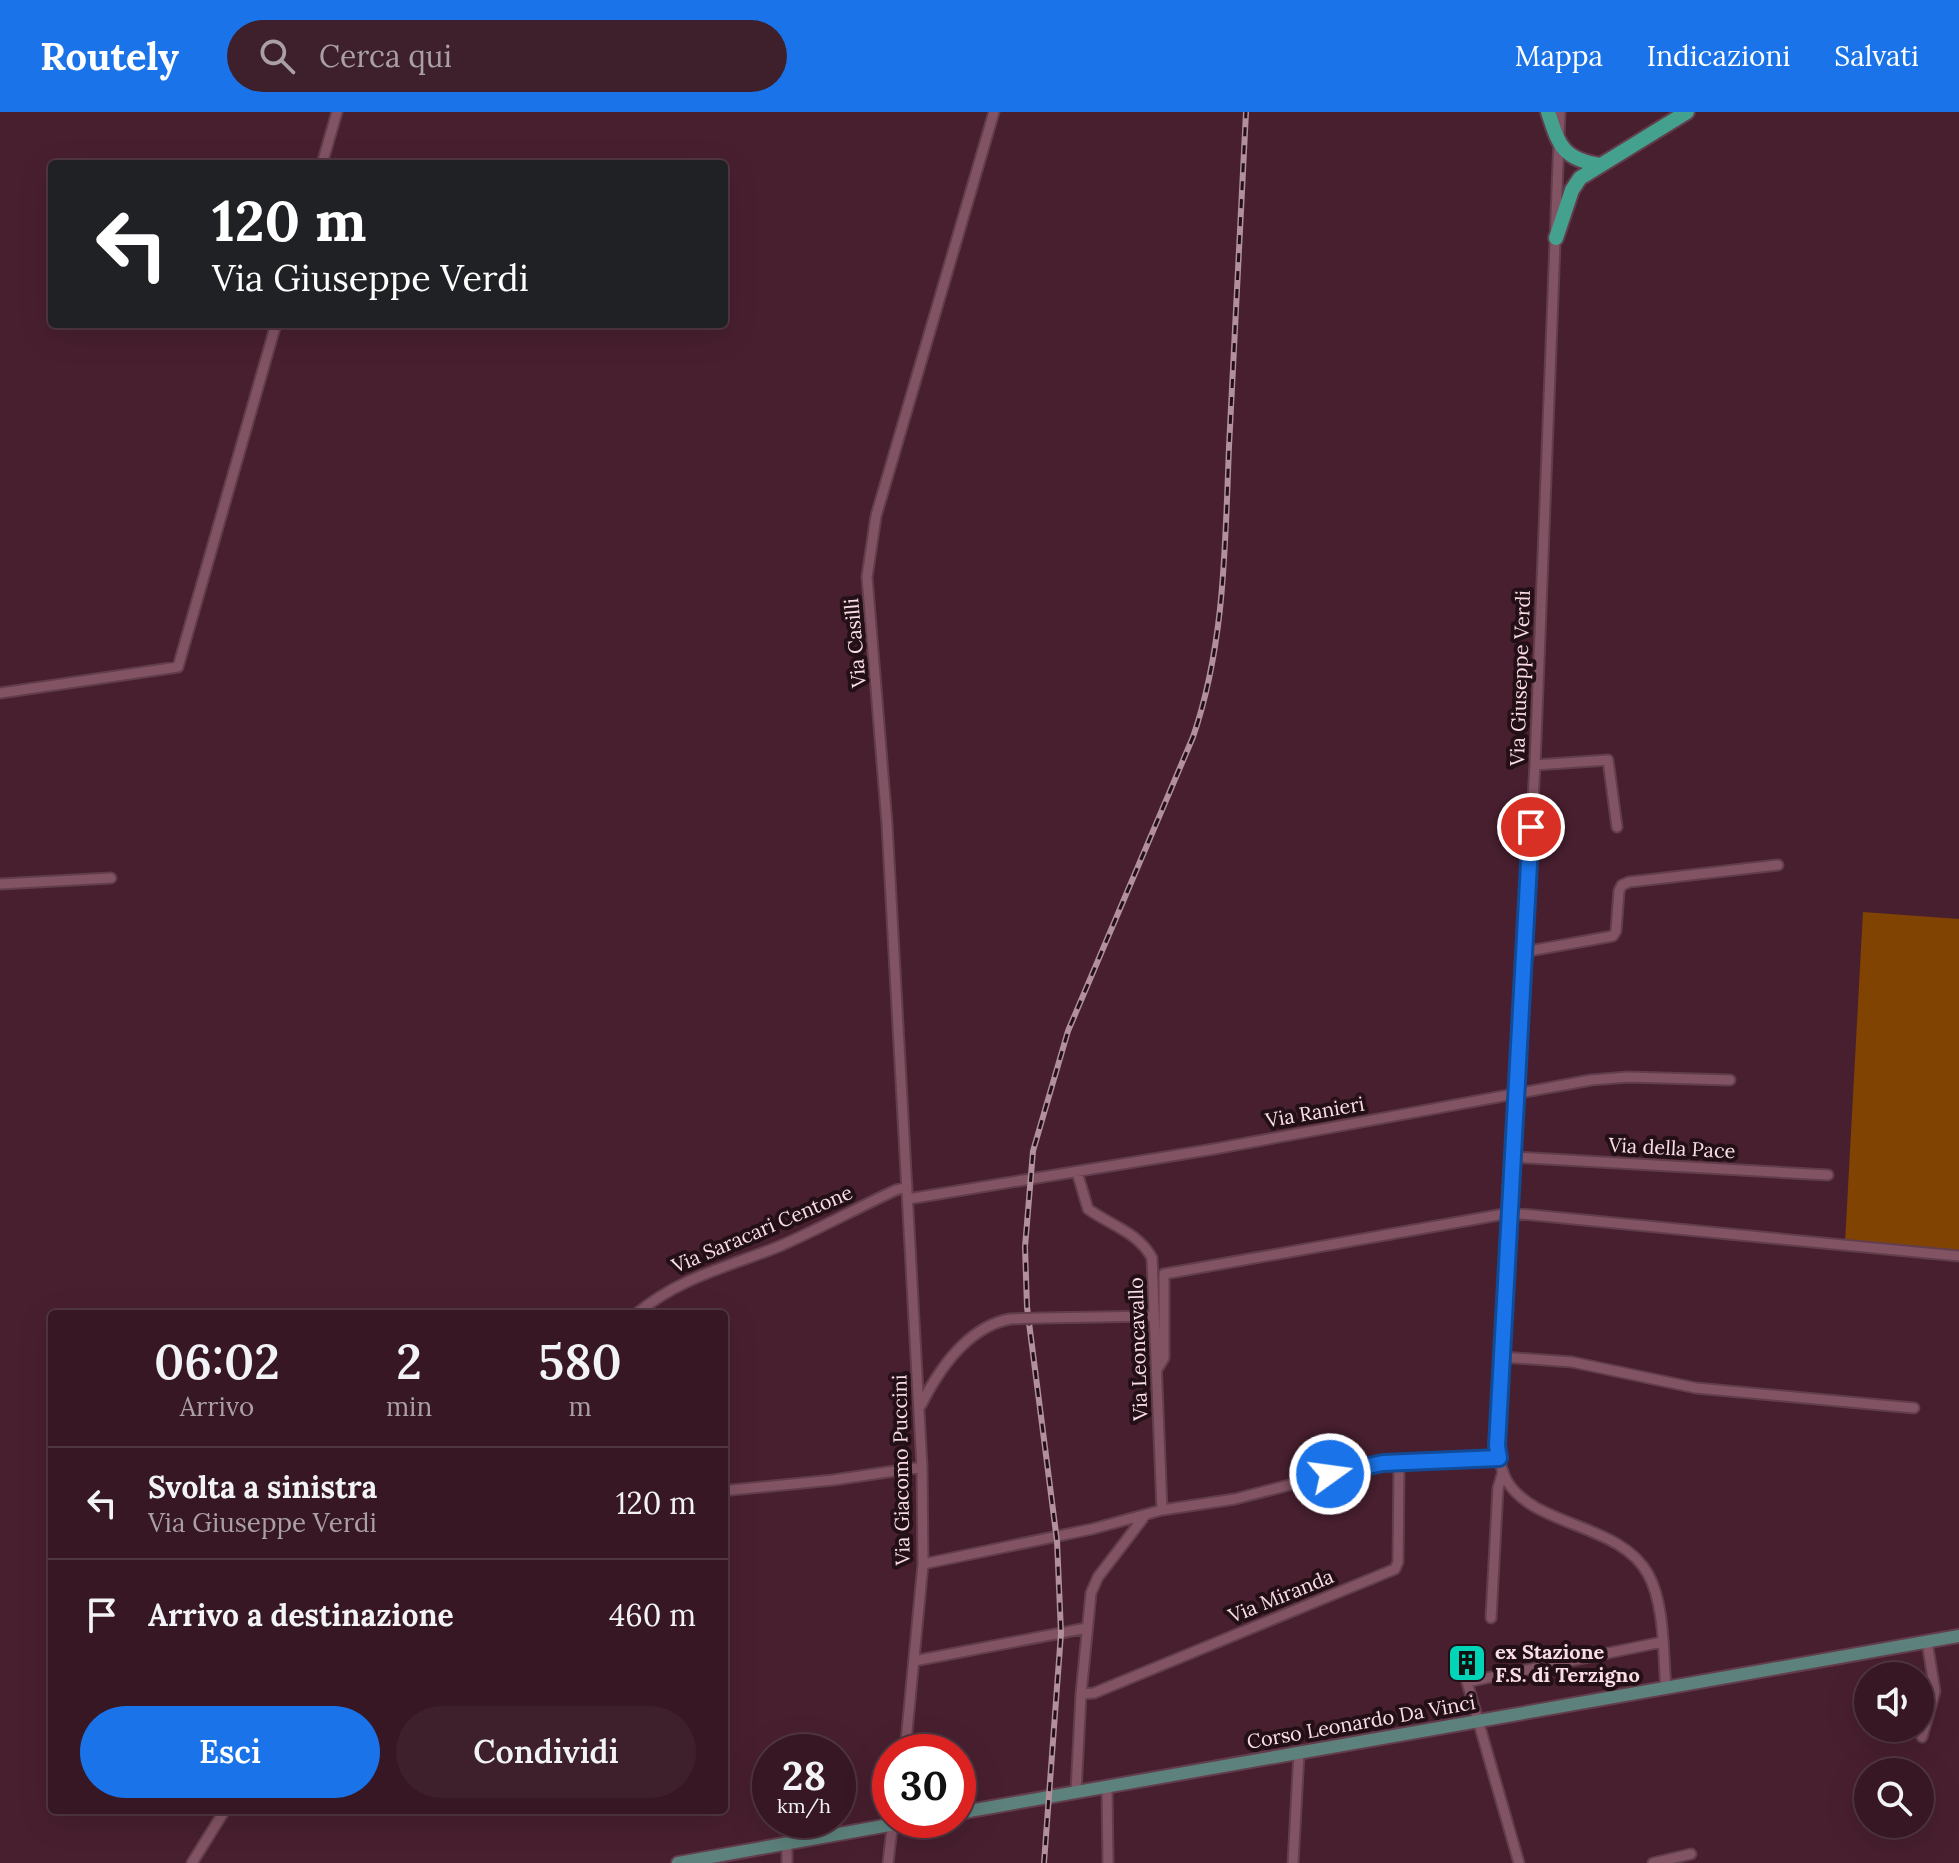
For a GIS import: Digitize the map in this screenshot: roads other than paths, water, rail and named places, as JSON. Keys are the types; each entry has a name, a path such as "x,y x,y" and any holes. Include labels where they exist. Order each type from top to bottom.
{"highway":[{"path":"1548,112 1559,143 1571,156 1579,161 1600,165"},
{"path":"1556,238 1572,190 1580,178 1687,112"}],"main road":[{"name":"Corso Leonardo Da Vinci","path":"976,1810 1959,1636"},
{"path":"678,1863 872,1826"}],"street":[{"path":"323,160 337,112"},
{"name":"Via Casilli","path":"907,1187 887,824 867,577 876,516 994,112"},
{"name":"Via Giuseppe Verdi","path":"1560,112 1535,765 1497,1446 1506,1480 1524,1501 1624,1547 1638,1560 1655,1587 1666,1689"},
{"path":"0,693 178,667 275,328"},
{"path":"1535,765 1608,760 1617,827"},
{"path":"1523,952 1613,936 1619,891 1622,885 1629,882 1778,865"},
{"path":"0,884 111,878"},
{"name":"Via Ranieri","path":"908,1199 1612,1078 1730,1080"},
{"name":"Via della Pace","path":"1513,1157 1828,1175"},
{"name":"Via Leoncavallo","path":"1077,1172 1088,1209 1136,1237 1152,1258 1162,1510"},
{"name":"Via Giacomo Puccini","path":"907,1187 922,1467 923,1564 907,1734"},
{"name":"Via Saracari Centone","path":"641,1310 666,1291 707,1272 781,1245 907,1187"},
{"path":"1156,1371 1164,1358 1164,1274 1510,1213 1959,1256"},
{"path":"919,1408 967,1340 982,1327 1010,1319 1154,1316"},
{"path":"1502,1357 1572,1362 1696,1388 1914,1408"},
{"path":"923,1564 1144,1517 1162,1510 1235,1499 1367,1465 1499,1458"},
{"name":"Via Miranda","path":"1081,1694 1094,1693 1395,1569 1398,1562 1399,1463"},
{"path":"731,1490 922,1467"},
{"path":"1491,1618 1498,1488 1503,1471"},
{"path":"1076,1792 1089,1604 1095,1584 1144,1517"},
{"path":"914,1661 1087,1628"},
{"path":"1519,1863 1467,1682 1662,1642"},
{"path":"1927,1642 1930,1662"},
{"path":"1293,1863 1299,1753"},
{"path":"1107,1787 1108,1863"},
{"path":"192,1863 223,1814"},
{"path":"888,1863 891,1838"},
{"path":"787,1843 787,1863"},
{"path":"1653,1863 1691,1854"}],"railway":[{"path":"1044,1863 1061,1633 1057,1541 1027,1307 1025,1247 1033,1151 1068,1031 1193,737 1212,666 1222,594 1246,112"}],"place":[{"name":"ex Stazione F.S. di Terzigno","path":"1467,1663"}]}
